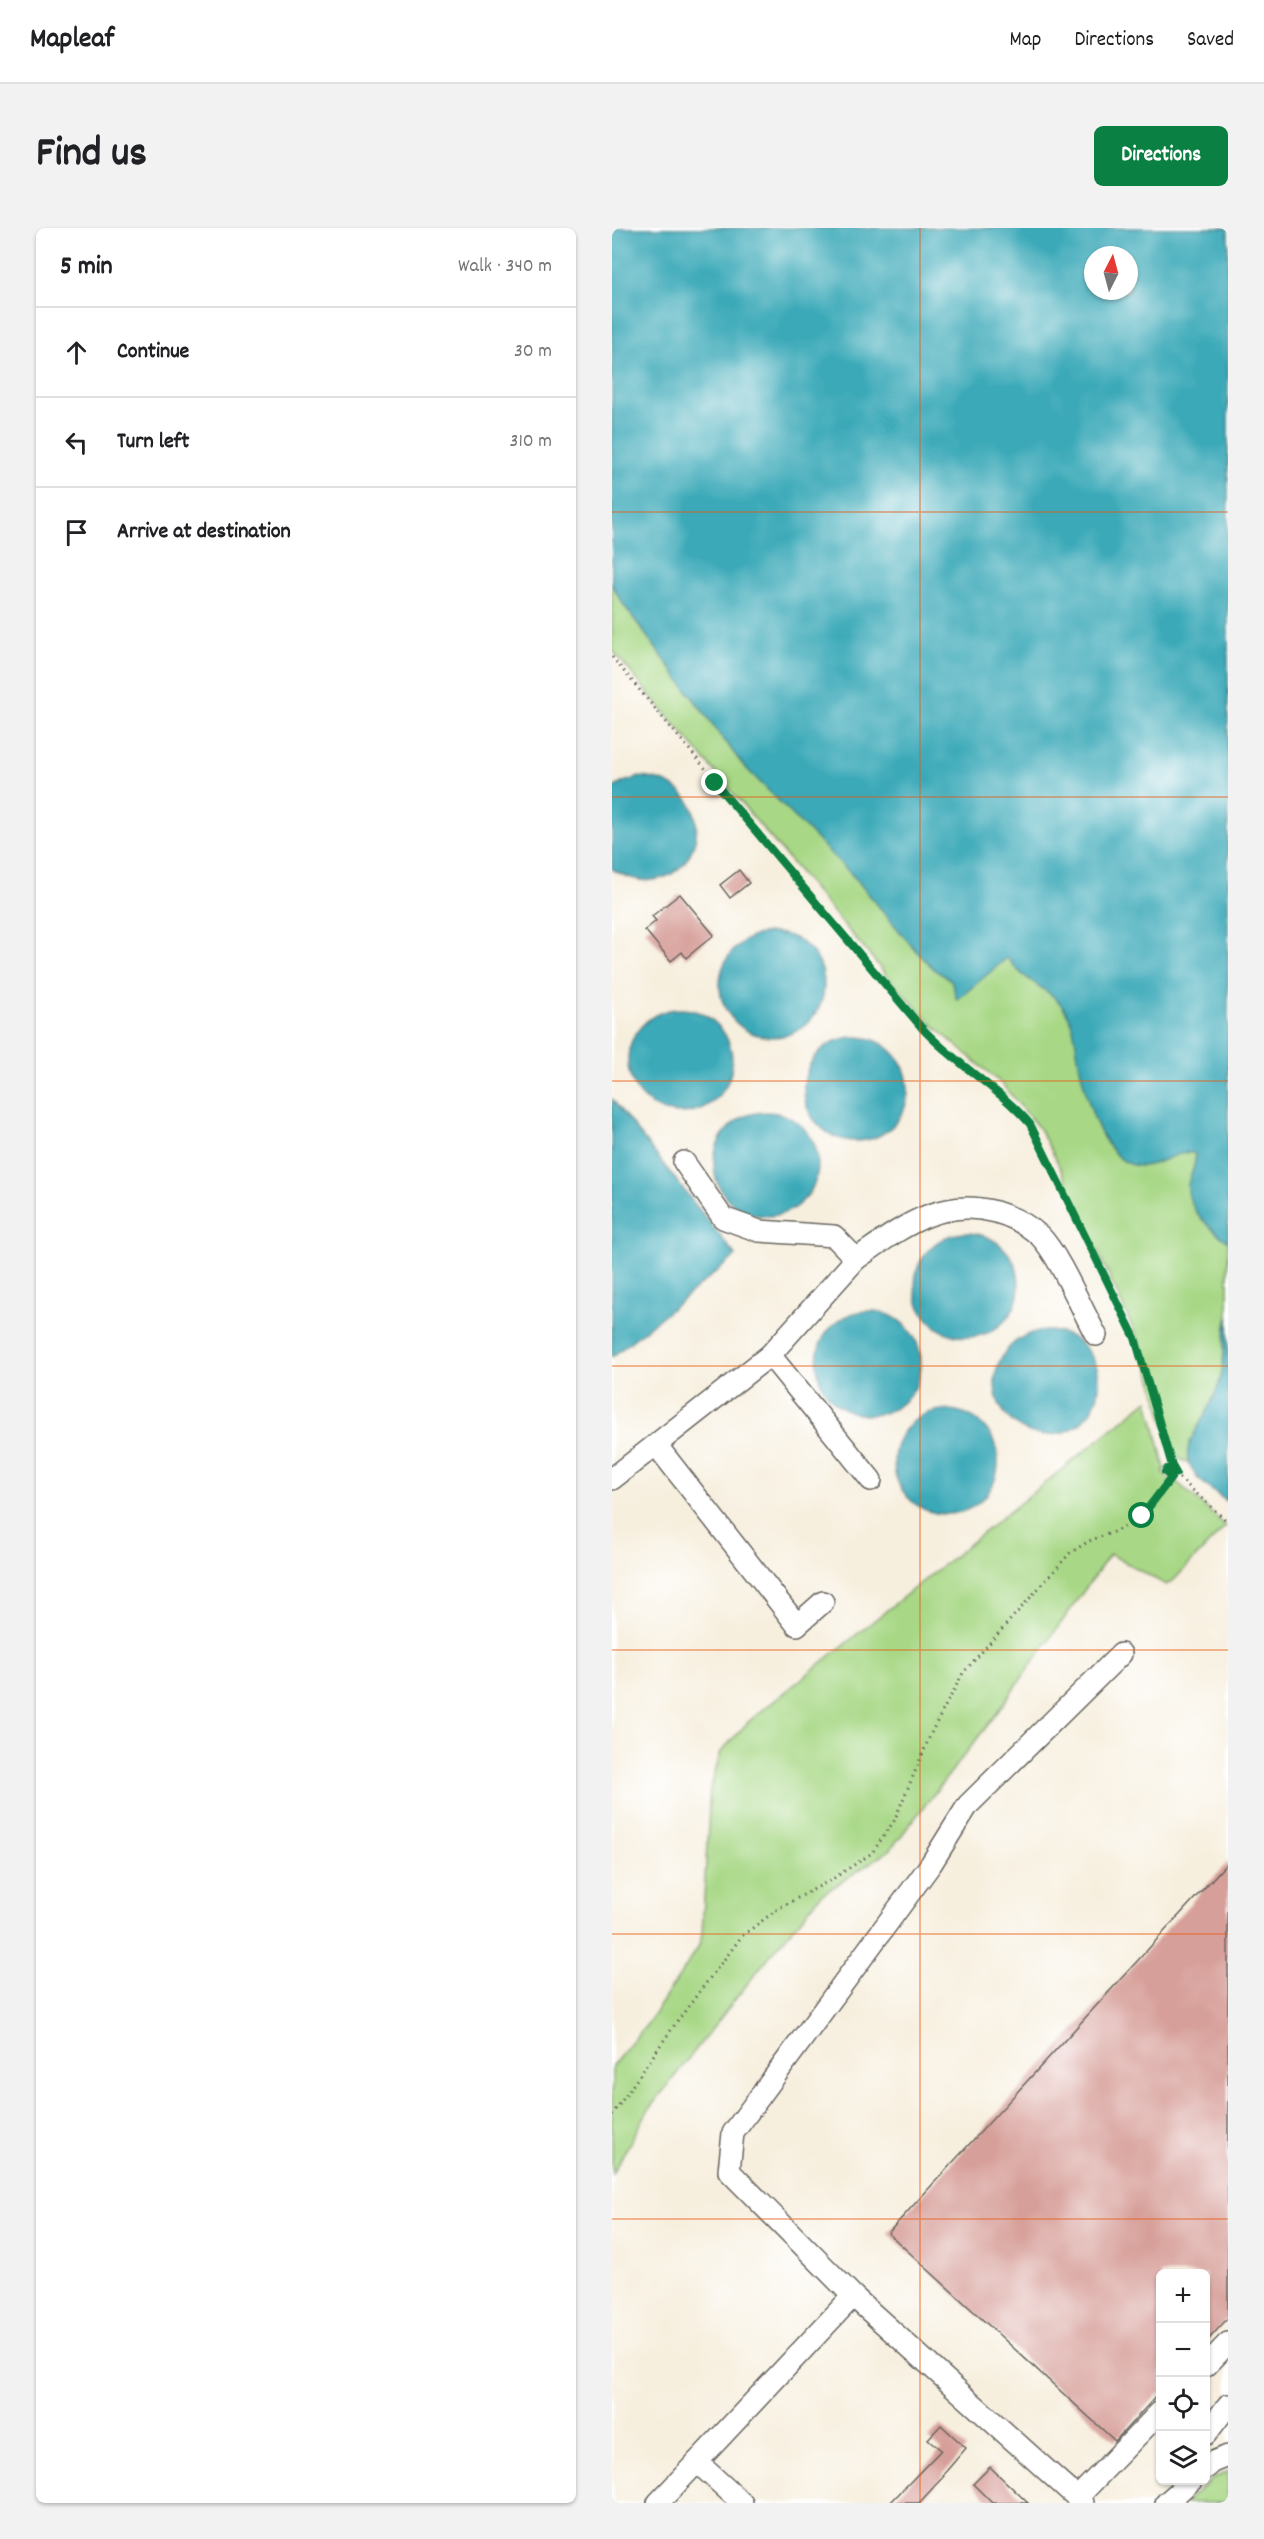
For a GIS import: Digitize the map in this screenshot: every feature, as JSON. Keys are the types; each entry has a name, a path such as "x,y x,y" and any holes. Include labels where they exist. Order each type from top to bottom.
{"street":[{"path":"684,1162 723,1218 759,1232 834,1236 856,1259"},
{"path":"612,1479 657,1446 770,1355 856,1259 908,1224 937,1212 978,1207 1014,1217 1041,1237 1060,1266 1096,1335"},
{"path":"770,1355 871,1480"},
{"path":"657,1446 796,1625 823,1602"},
{"path":"1121,1654 968,1805 931,1864 733,2133 729,2171 853,2296 1080,2500 1156,2417"},
{"path":"658,2503 853,2296"},
{"path":"1210,2362 1228,2343"},
{"path":"1208,2431 1228,2405"},
{"path":"1210,2465 1228,2456"},
{"path":"697,2462 742,2503"},
{"path":"1152,2503 1166,2485"},
{"path":"1166,2503 1187,2485"}],"path":[{"path":"612,657 922,1028 941,1048 982,1077 1011,1102 1030,1124 1135,1338 1172,1466 1176,1473 1228,1522"},
{"path":"612,2115 678,2020 742,1936 778,1908 831,1880 872,1853 894,1821 933,1729 963,1674 1070,1553 1089,1540 1116,1531 1142,1516 1171,1478 1167,1471 1173,1475 1176,1473"}],"green space":[{"path":"612,374 1228,1108 1228,1502 1197,1478 1188,1463 1173,1455 1145,1355 1056,1159 1038,1127 1002,1084 938,1030 894,984 612,650"},
{"path":"1148,1400 1165,1469 1163,1472 1171,1482 1178,1483 1226,1526 1174,1580 1166,1585 1110,1554 994,1717 890,1850 821,1895 763,1964 649,2109 612,2174 612,2066 649,2022 698,1948 702,1935 710,1789 721,1752 748,1722"},
{"path":"1228,2471 1228,2503 1184,2503 1206,2485 1210,2485 1213,2479"}],"water":[{"path":"612,228 1228,228 1228,1242 1201,1218 1188,1195 1195,1154 1182,1154 1141,1166 1121,1159 1111,1149 1103,1137 1090,1106 1071,1022 1056,999 1023,975 1007,958 957,1000 951,980 936,971 916,951 855,878 742,764 623,604 612,585"},
{"path":"640,777 671,785 689,802 696,823 694,845 683,864 665,877 641,880 612,869 612,789 623,782"},
{"path":"772,933 792,937 809,948 820,965 824,985 820,1005 809,1022 792,1033 772,1037 752,1033 735,1022 724,1005 720,985 724,965 735,948 752,937"},
{"path":"680,1009 700,1013 717,1024 728,1041 732,1061 728,1081 717,1098 700,1109 680,1113 660,1109 643,1098 632,1081 628,1061 632,1041 643,1024 660,1013"},
{"path":"856,1037 876,1041 893,1052 904,1069 908,1089 904,1109 893,1126 876,1137 856,1141 836,1137 819,1126 808,1109 804,1089 808,1069 819,1052 836,1041"},
{"path":"612,1099 736,1256 612,1357"},
{"path":"766,1112 786,1116 803,1127 814,1144 818,1164 814,1184 803,1201 786,1212 766,1216 746,1212 729,1201 718,1184 714,1164 718,1144 729,1127 746,1116"},
{"path":"967,1233 987,1237 1004,1248 1015,1265 1019,1285 1015,1305 1004,1322 987,1333 967,1337 947,1333 930,1322 919,1305 915,1285 919,1265 930,1248 947,1237"},
{"path":"869,1311 889,1315 906,1326 917,1343 921,1363 917,1383 906,1400 889,1411 869,1415 849,1411 832,1400 821,1383 817,1363 821,1343 832,1326 849,1315"},
{"path":"1228,1317 1228,1502 1205,1485 1192,1470 1188,1457 1189,1445 1220,1380"},
{"path":"1047,1331 1067,1335 1084,1346 1095,1363 1099,1383 1095,1403 1084,1420 1067,1431 1047,1435 1027,1431 1010,1420 999,1403 995,1383 999,1363 1010,1346 1027,1335"},
{"path":"946,1410 966,1414 983,1425 994,1442 998,1462 994,1482 983,1499 966,1510 946,1514 926,1510 909,1499 898,1482 894,1462 898,1442 909,1425 926,1414"}],"building":[{"path":"739,870 749,883 730,898 720,885"},
{"path":"680,894 714,935 686,958 682,952 671,961 645,930 656,921 652,916"},
{"path":"1228,1862 1228,2318 1210,2338 1210,2269 1156,2269 1156,2396 1115,2441 888,2233"},
{"path":"941,2425 966,2448 919,2503 890,2503 941,2450 928,2439"},
{"path":"990,2467 1028,2503 992,2503 973,2484"}],"route":[{"path":"715,783 922,1028 941,1048 982,1077 1011,1102 1030,1124 1135,1338 1176,1473 1173,1475 1167,1469 1165,1472 1171,1478 1142,1516"}]}
